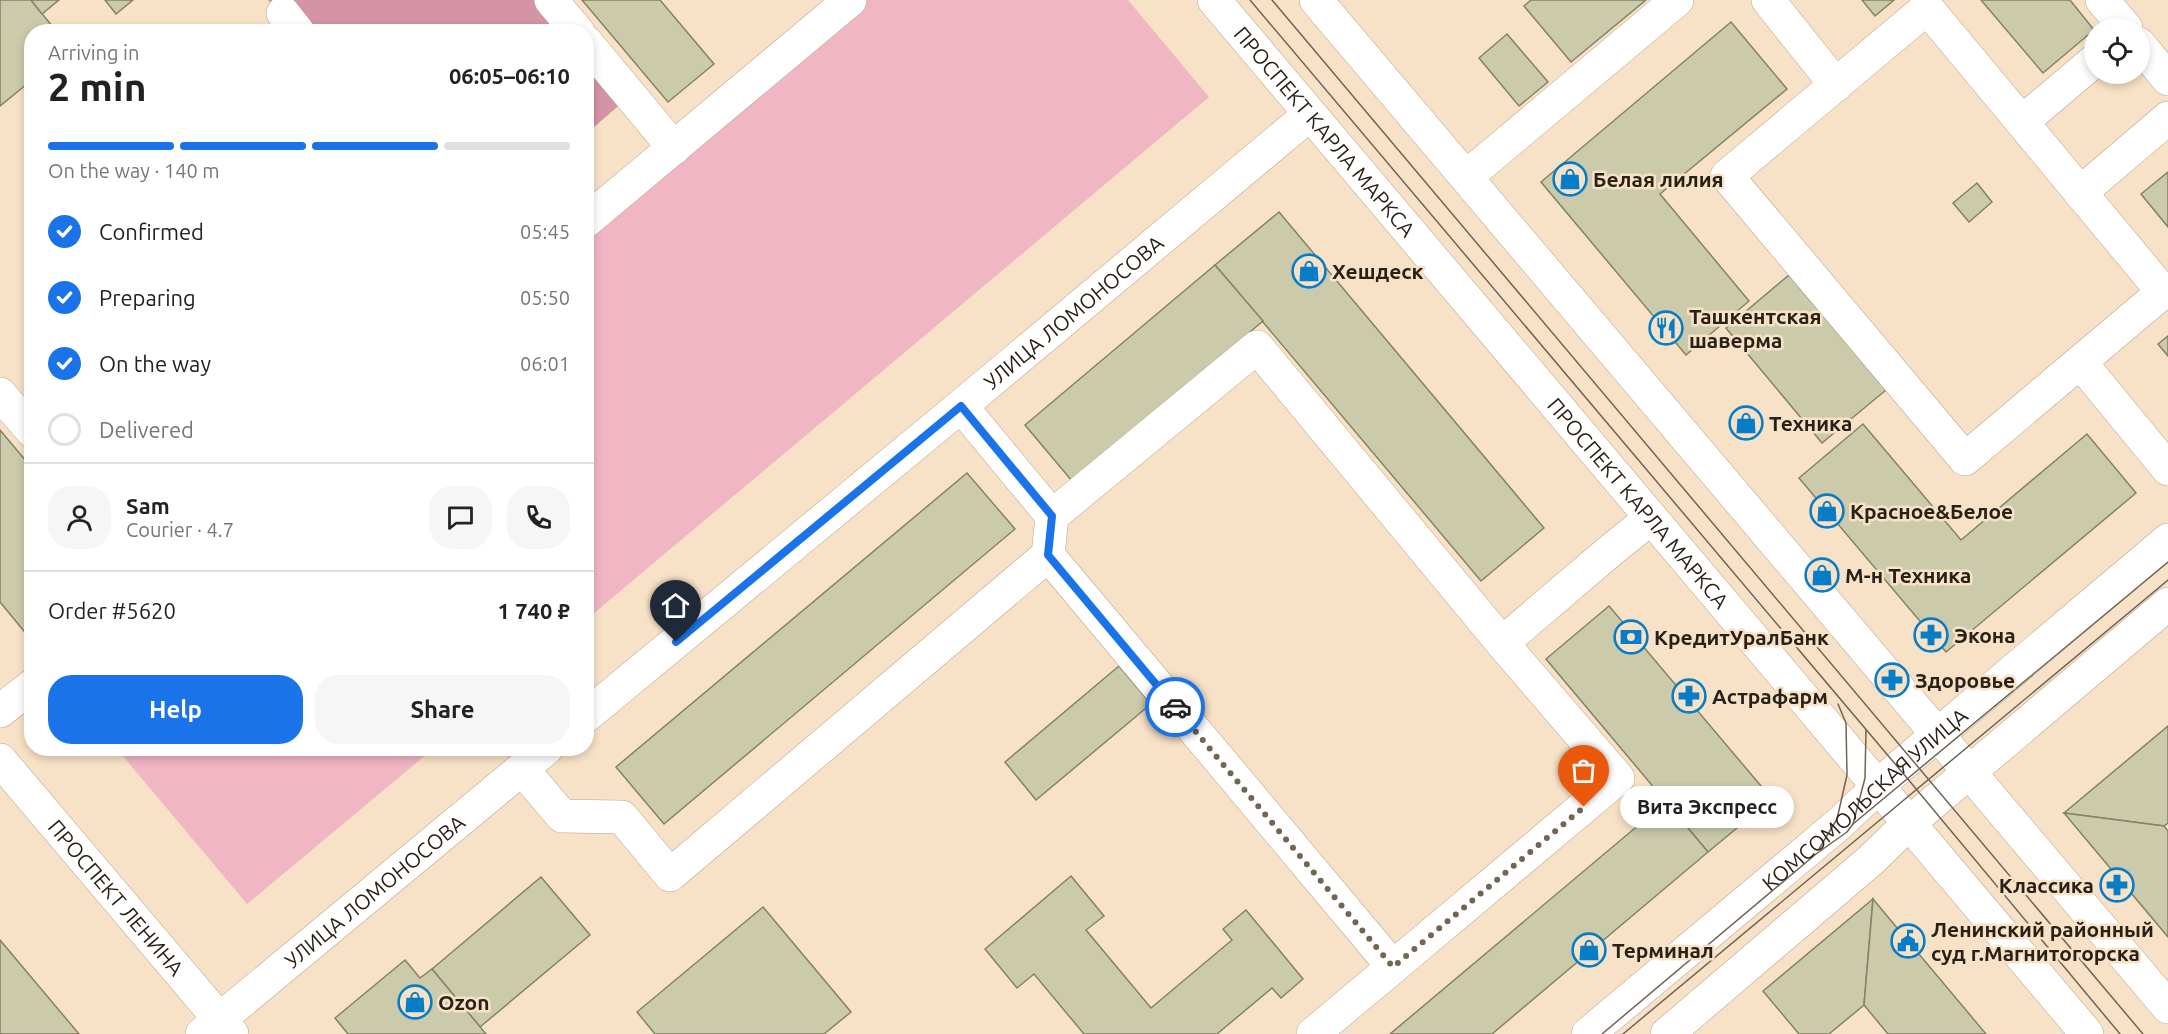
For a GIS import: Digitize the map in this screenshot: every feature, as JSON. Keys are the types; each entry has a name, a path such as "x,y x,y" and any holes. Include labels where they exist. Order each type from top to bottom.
{"main road":[{"path":"551,0 571,24"},
{"path":"594,214 850,0"},
{"name":"ПРОСПЕКТ КАРЛА МАРКСА","path":"1214,0 2087,1034"},
{"path":"1316,0 2168,1007"},
{"path":"1466,177 1677,0"},
{"path":"1768,0 1836,85"},
{"path":"2102,0 2117,18"},
{"path":"1927,8 2163,292 1965,459 1727,176 1836,85 1927,8"},
{"path":"594,52 674,148"},
{"path":"2150,58 2168,80"},
{"path":"2022,122 2084,69"},
{"name":"УЛИЦА ЛОМОНОСОВА","path":"594,709 1310,114"},
{"path":"2080,193 2168,118"},
{"path":"522,770 562,816 622,817 670,875 1048,555 1052,516 1257,347 1502,643 1618,778 1312,1034"},
{"path":"2080,362 2168,469"},
{"path":"0,394 24,422"},
{"path":"961,406 1052,516"},
{"path":"1502,643 1610,550 1651,518"},
{"name":"КОМСОМОЛЬСКАЯ УЛИЦА","path":"1588,1034 1840,823 1937,735 2168,540"},
{"path":"1048,555 1393,967"},
{"path":"1667,1034 1871,860 1909,823 2167,606"},
{"path":"0,711 24,692"},
{"name":"УЛИЦА ЛОМОНОСОВА","path":"218,1029 538,756"},
{"name":"ПРОСПЕКТ ЛЕНИНА","path":"0,760 218,1029"}],"shaded area":[{"path":"268,0 552,0 572,24 288,24"},
{"path":"858,0 1128,0 1209,97 594,613 594,222"},
{"path":"594,51 631,95 594,127"},
{"path":"123,756 425,756 247,904"}],"building":[{"path":"0,0 31,0 50,24 24,24 24,86 0,106"},
{"path":"31,0 59,0 42,14"},
{"path":"105,0 133,0 116,14"},
{"path":"582,0 660,0 714,64 668,102"},
{"path":"1531,0 1646,0 1571,62 1524,6"},
{"path":"1862,0 1894,0 1875,16"},
{"path":"1981,0 2070,0 2084,18 2084,38 2043,73"},
{"path":"1731,22 1787,89 1660,194 1749,301 1686,355 1541,182"},
{"path":"1507,34 1548,82 1519,106 1479,58"},
{"path":"2168,172 2168,227 2141,194"},
{"path":"1977,183 1992,202 1969,222 1953,203"},
{"path":"1279,212 1544,528 1481,581 1215,265"},
{"path":"1215,265 1263,321 1072,481 1025,425"},
{"path":"1789,275 1886,390 1822,443 1726,328"},
{"path":"2168,336 2168,356 2158,344"},
{"path":"1863,424 1961,540 2087,434 2136,493 1946,652 1799,478"},
{"path":"0,430 24,458 24,631 0,602"},
{"path":"967,473 1015,529 664,824 616,767"},
{"path":"1609,606 1772,799 1708,852 1546,659"},
{"path":"1119,666 1151,704 1036,800 1005,762"},
{"path":"2168,726 2168,823 2164,826 2064,813"},
{"path":"1666,802 1708,852 1492,1034 1390,1034"},
{"path":"2064,813 2164,826 2168,831 2168,937"},
{"path":"1071,876 1104,916 1086,930 1151,1008 1232,940 1223,929 1246,910 1303,979 1281,998 1272,988 1217,1034 1084,1034 1034,974 1017,988 985,949"},
{"path":"541,877 590,935 480,1027 432,969"},
{"path":"1873,899 1864,1005 1829,1034 1799,1034 1763,991"},
{"path":"1873,899 1986,1034 1888,1034 1864,1005"},
{"path":"763,907 851,1012 824,1034 655,1034 637,1012"},
{"path":"0,940 79,1034 0,1034"},
{"path":"405,960 420,978 432,969 486,1034 348,1034 335,1018"}],"tram line":[{"path":"1250,0 1907,778 2120,1034"},
{"path":"1272,0 2143,1034"},
{"path":"1602,1034 2168,562"},
{"path":"1623,1034 2168,580"},
{"path":"1819,849 1837,819 1847,775 1846,723 1838,704"},
{"path":"1853,824 1865,778 1866,730"}],"way so far":[{"path":"1175,707 1393,967 1584,807"}],"place":[{"name":"Белая лилия","path":"1570,179"},
{"name":"Хешдеск","path":"1309,271"},
{"name":"Ташкентская шаверма","path":"1666,328"},
{"name":"Техника","path":"1746,423"},
{"name":"Красное&Белое","path":"1827,511"},
{"name":"М-н Техника","path":"1822,575"},
{"name":"Экона","path":"1931,635"},
{"name":"КредитУралБанк","path":"1631,637"},
{"name":"Здоровье","path":"1892,680"},
{"name":"Астрафарм","path":"1689,696"},
{"name":"Вита Экспресс","path":"1584,807"},
{"name":"Классика","path":"2117,885"},
{"name":"Ленинский районный суд г.Магнитогорска","path":"1908,941"},
{"name":"Терминал","path":"1589,950"},
{"name":"Ozon","path":"415,1002"}],"route":[{"path":"676,642 961,406 1052,516 1048,555 1175,707"}]}
